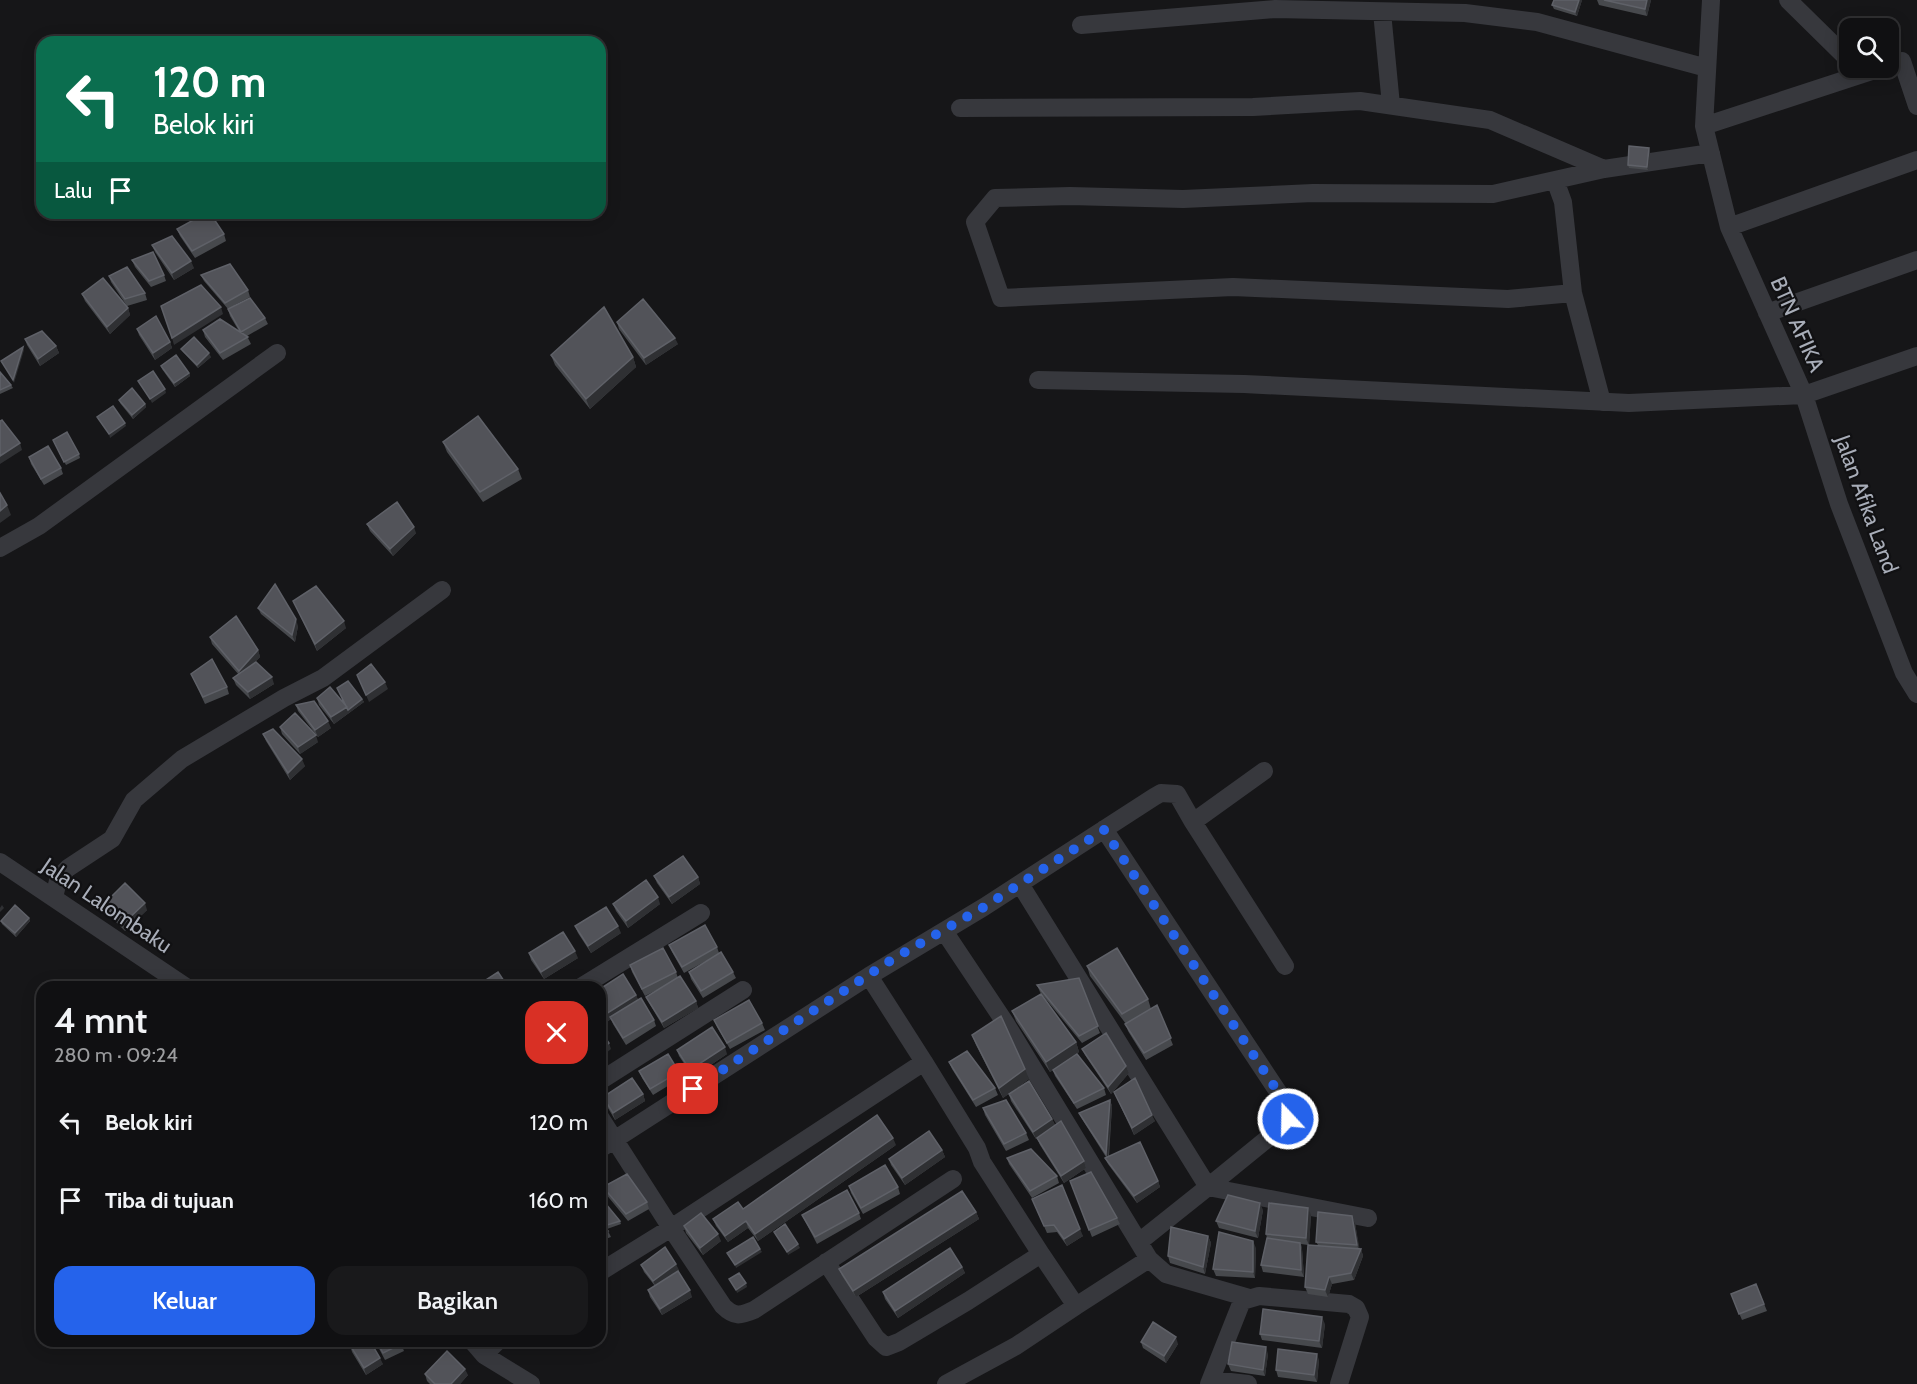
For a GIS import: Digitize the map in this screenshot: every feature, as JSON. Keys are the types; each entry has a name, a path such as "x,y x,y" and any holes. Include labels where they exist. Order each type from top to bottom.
{"street":[{"name":"BTN AFIKA","path":"1711,0 1704,126 1729,227 1804,396 1917,356"},
{"path":"1788,0 1839,50"},
{"path":"1081,25 1275,9 1465,13 1536,22 1707,68"},
{"path":"1382,12 1391,105"},
{"path":"1902,60 1917,106"},
{"path":"1704,126 1839,74"},
{"path":"960,108 1252,107 1360,101 1490,120 1604,169"},
{"path":"1573,293 1508,299 1233,287 1001,298 975,222 995,198 1070,196 1183,199 1313,193 1493,194 1604,169 1711,153"},
{"path":"1729,227 1917,160"},
{"path":"1555,180 1563,202 1573,293 1602,402"},
{"path":"1767,313 1917,260"},
{"path":"0,548 39,526 277,353"},
{"path":"1038,380 1244,384 1629,403 1804,396"},
{"name":"Jalan Afika Land","path":"1804,396 1839,504 1911,669 1917,694"},
{"path":"54,897 59,877 68,868 112,839 134,800 182,759 284,698 323,678 442,590"},
{"path":"1193,822 1264,771"},
{"path":"953,1179 754,1310 735,1316 723,1306 671,1228 607,1144 869,976 1161,794 1177,794 1285,966"},
{"path":"1104,830 1290,1110 1283,1126 1139,1242"},
{"name":"Jalan Lalombaku","path":"5,870 54,897 177,981"},
{"path":"1020,884 1208,1187 1368,1218"},
{"path":"591,981 701,913"},
{"path":"944,931 1006,1024 1149,1259 1166,1274 1249,1298 1349,1304 1356,1308 1360,1317 1339,1384"},
{"path":"869,976 977,1148 982,1162 1076,1306"},
{"path":"606,1077 743,990"},
{"path":"606,1268 924,1062"},
{"path":"826,1262 876,1338 886,1347 928,1324 1041,1254"},
{"path":"946,1384 1016,1346 1149,1259"},
{"path":"1248,1384 1211,1382 1234,1317 1242,1301 1249,1298"},
{"path":"478,1348 531,1384"}],"building":[{"path":"1554,0 1579,0 1575,12 1552,5"},
{"path":"1604,0 1647,0 1645,9"},
{"path":"1629,146 1649,148 1647,167 1628,165"},
{"path":"195,219 214,219 224,234 192,251 177,229"},
{"path":"172,236 191,261 172,273 152,245"},
{"path":"153,252 164,275 149,281 132,260"},
{"path":"230,264 248,290 225,303 201,275"},
{"path":"127,267 145,293 125,299 109,276"},
{"path":"103,278 128,308 107,327 82,294"},
{"path":"201,285 221,307 172,338 161,306"},
{"path":"250,298 265,318 241,332 228,309"},
{"path":"643,299 675,338 644,358 617,322"},
{"path":"604,307 633,357 586,399 551,355"},
{"path":"156,316 170,342 153,353 137,329"},
{"path":"220,319 248,337 220,353 203,330"},
{"path":"42,331 56,346 38,359 25,339"},
{"path":"194,337 209,353 197,365 181,349"},
{"path":"23,347 13,380 1,361"},
{"path":"176,355 189,373 174,383 161,366"},
{"path":"153,371 165,389 150,399 138,381"},
{"path":"0,372 11,385 0,390"},
{"path":"132,388 145,404 132,415 119,400"},
{"path":"113,406 125,423 109,434 97,417"},
{"path":"478,416 518,469 480,492 443,442"},
{"path":"2,420 20,443 0,456 0,421"},
{"path":"67,432 79,454 64,462 53,440"},
{"path":"48,446 61,468 41,479 29,457"},
{"path":"0,493 7,505 0,511"},
{"path":"397,502 414,527 390,549 367,524"},
{"path":"275,584 296,619 292,635 258,608"},
{"path":"316,586 344,621 315,644 293,601"},
{"path":"236,616 258,650 239,671 210,637"},
{"path":"212,659 227,687 203,697 191,674"},
{"path":"256,662 272,677 248,692 233,678"},
{"path":"371,664 385,682 366,695 357,675"},
{"path":"348,681 362,699 348,710 337,688"},
{"path":"330,687 347,707 331,717 317,698"},
{"path":"314,701 328,721 315,730 296,705"},
{"path":"295,713 316,735 298,747 280,727"},
{"path":"273,729 302,759 288,773 263,734"},
{"path":"683,856 698,877 669,897 654,876"},
{"path":"646,880 658,897 626,921 613,904"},
{"path":"125,883 145,903 123,924 103,905"},
{"path":"15,905 29,918 15,933 1,921"},
{"path":"606,907 618,926 588,946 575,926"},
{"path":"705,925 717,947 682,967 669,945"},
{"path":"563,932 575,951 541,972 529,953"},
{"path":"663,948 676,972 642,989 630,965"},
{"path":"1117,948 1148,999 1122,1014 1087,966"},
{"path":"721,952 733,972 701,991 689,972"},
{"path":"498,972 504,981 484,981"},
{"path":"623,974 636,995 606,1014 606,985"},
{"path":"680,976 696,1001 662,1022 646,997"},
{"path":"1079,978 1098,1026 1079,1036 1037,985"},
{"path":"1041,994 1076,1042 1046,1062 1012,1011"},
{"path":"641,998 654,1020 623,1038 610,1017"},
{"path":"749,1000 762,1023 727,1043 714,1020"},
{"path":"1157,1005 1171,1038 1144,1053 1125,1024"},
{"path":"1001,1016 1025,1069 999,1088 972,1035"},
{"path":"712,1027 725,1047 690,1070 677,1050"},
{"path":"1106,1033 1126,1066 1108,1087 1082,1049"},
{"path":"967,1051 995,1088 973,1100 949,1062"},
{"path":"668,1054 679,1072 650,1089 639,1071"},
{"path":"1077,1054 1104,1088 1074,1103 1053,1070"},
{"path":"632,1078 643,1094 613,1113 606,1102 606,1095"},
{"path":"1135,1078 1152,1115 1132,1128 1114,1092"},
{"path":"1029,1081 1052,1119 1033,1132 1009,1094"},
{"path":"1006,1100 1026,1133 1004,1144 983,1108"},
{"path":"1110,1100 1106,1154 1079,1113"},
{"path":"877,1115 893,1138 755,1234 746,1221 725,1236 713,1219 738,1202 743,1209"},
{"path":"1061,1121 1084,1161 1061,1176 1037,1138"},
{"path":"929,1131 942,1150 902,1178 889,1159"},
{"path":"1140,1142 1158,1181 1134,1196 1105,1158"},
{"path":"1031,1149 1057,1176 1030,1191 1007,1158"},
{"path":"885,1165 898,1187 861,1208 849,1186"},
{"path":"1091,1172 1117,1218 1089,1230 1070,1181"},
{"path":"627,1174 647,1202 626,1214 606,1191 606,1185"},
{"path":"1062,1185 1080,1229 1064,1239 1054,1225 1044,1226 1032,1199"},
{"path":"847,1190 859,1213 815,1237 802,1215"},
{"path":"962,1191 976,1212 853,1291 839,1269"},
{"path":"1228,1195 1260,1203 1255,1231 1216,1221"},
{"path":"1269,1203 1308,1208 1306,1238 1266,1234"},
{"path":"606,1204 620,1221 606,1225"},
{"path":"1318,1212 1352,1216 1357,1245 1316,1242"},
{"path":"701,1213 718,1234 700,1248 684,1226"},
{"path":"785,1224 798,1244 787,1252 774,1232"},
{"path":"1171,1227 1208,1236 1203,1267 1168,1256"},
{"path":"1219,1232 1253,1241 1253,1272 1213,1269"},
{"path":"753,1237 760,1249 735,1265 727,1253"},
{"path":"1267,1238 1300,1243 1301,1270 1261,1265"},
{"path":"1308,1245 1361,1249 1351,1273 1329,1277 1325,1290 1305,1287"},
{"path":"665,1247 676,1264 653,1281 641,1265"},
{"path":"950,1248 962,1267 895,1311 883,1292"},
{"path":"678,1271 690,1290 660,1309 648,1290"},
{"path":"739,1273 746,1283 736,1290 729,1279"},
{"path":"1756,1284 1764,1304 1739,1314 1731,1294"},
{"path":"1263,1309 1322,1317 1319,1341 1260,1334"},
{"path":"1153,1322 1176,1337 1164,1356 1141,1342"},
{"path":"1232,1342 1266,1347 1263,1370 1228,1364"},
{"path":"351,1347 374,1347 380,1358 364,1368"},
{"path":"380,1347 395,1347 383,1353"},
{"path":"1278,1349 1317,1354 1314,1375 1276,1370"},
{"path":"447,1351 465,1369 451,1384 435,1384 425,1374"}],"route":[{"path":"693,1089 893,959 984,907 1104,830 1290,1110 1288,1119"}]}
